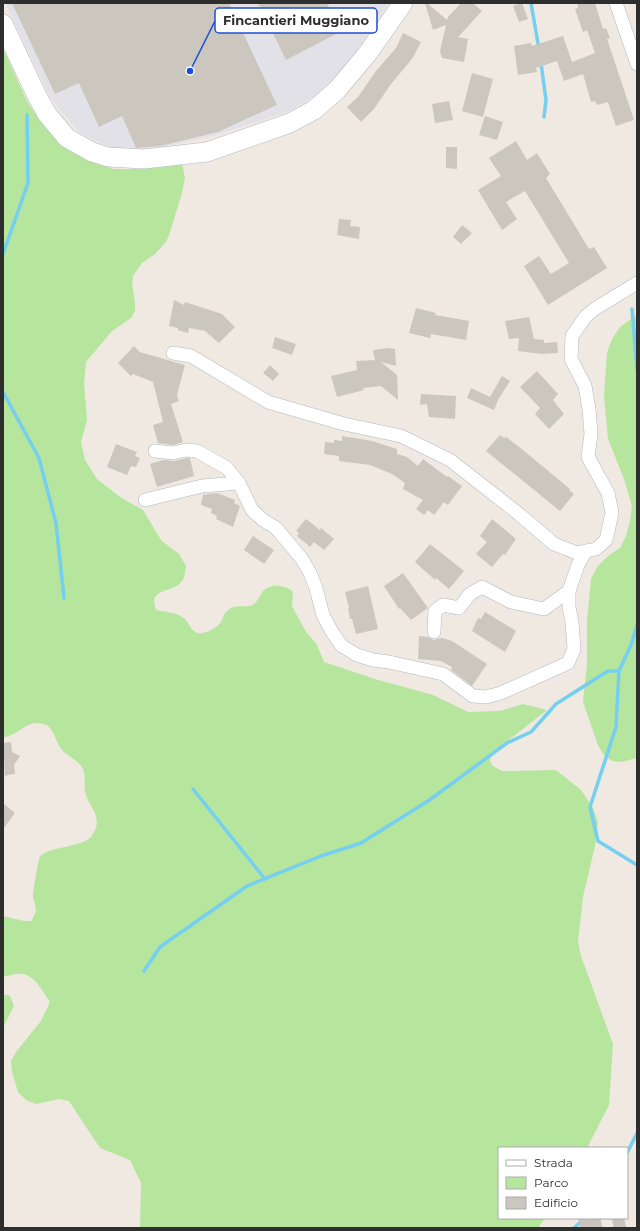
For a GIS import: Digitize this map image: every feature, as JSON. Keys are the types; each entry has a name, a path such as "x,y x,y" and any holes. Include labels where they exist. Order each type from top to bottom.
{"main road":[{"path":"3,24 37,96 48,114 67,138 92,152 108,157 144,160 207,152 290,123 314,110 342,83 368,53 403,3"}],"street":[{"path":"616,3 637,64"},
{"path":"173,353 191,356 268,402 344,424 401,436 450,460 519,514 554,544 577,552 586,551 596,549 606,540 612,513 608,493 588,457 591,434 589,409 585,386 572,359 572,336 586,316 596,308 637,283"},
{"path":"155,452 173,453 186,450 197,451 227,468 239,483 252,510 263,520 276,528 302,559 316,588 323,615 332,632 342,646 357,655 373,660 443,674 472,696 486,697 501,693 568,663 574,649 572,622 569,607 569,591 578,565 586,551"},
{"path":"145,500 202,486 239,483"},
{"path":"434,632 435,611 443,605 459,608 470,594 482,588 511,602 544,609 569,591"}],"shaded area":[{"path":"5,3 389,3 356,53 328,88 290,111 217,135 137,153 107,146 81,134 51,99"}],"green space":[{"path":"3,48 27,101 40,121 60,145 80,156 114,169 165,167 182,163 185,178 182,193 166,242 155,254 142,263 133,276 132,283 135,311 131,318 112,331 86,362 84,383 87,420 81,442 85,460 97,479 120,497 143,510 162,541 179,554 186,566 182,581 173,588 158,594 155,598 154,603 156,610 179,615 185,619 195,632 202,633 211,630 221,623 226,612 231,608 252,605 267,588 282,586 293,592 292,606 306,632 316,643 324,662 375,679 433,695 468,712 500,711 523,704 547,710 492,753 490,761 493,766 502,771 556,770 581,790 593,808 598,822 595,846 583,897 578,941 581,956 613,1044 609,1105 588,1147 498,1147 498,1219 544,1219 538,1228 140,1228 141,1183 130,1160 100,1148 69,1101 59,1099 36,1104 26,1100 18,1092 12,1072 11,1061 16,1052 41,1021 50,1002 37,983 29,976 18,974 3,977 3,916 24,921 31,921 36,911 33,896 40,857 49,851 78,844 90,838 95,830 97,819 86,796 82,767 77,761 62,750 48,726 41,723 35,723 24,727 14,734 3,737"},
{"path":"637,316 637,758 621,762 612,761 603,754 598,745 583,702 587,663 587,621 591,579 597,567 608,556 620,548 626,536 632,506 624,479 608,439 604,395 607,353 612,339 620,327"},
{"path":"3,994 10,996 14,1006 3,1028"}],"building":[{"path":"12,3 229,3 277,105 218,132 160,146 136,148 122,116 99,127 79,83 55,94"},
{"path":"258,3 327,3 340,32 286,60"},
{"path":"425,3 427,3 447,20 461,3 473,3 482,11 458,37 468,39 464,62 442,58 440,51 446,25 433,30"},
{"path":"522,3 528,19 519,22 513,6"},
{"path":"577,3 595,3 603,29 606,28 610,38 607,39 634,120 616,126 608,102 597,105 595,101 591,102 583,74 564,81 557,61 536,68 537,72 518,75 514,46 531,43 532,46 563,36 572,62 595,53 587,30 583,32 575,9 578,8"},
{"path":"403,33 421,42 412,59 391,84 374,109 361,122 347,107 358,97 376,71 396,48"},
{"path":"472,73 493,79 483,117 462,111"},
{"path":"449,101 453,120 435,123 432,104"},
{"path":"485,116 503,122 497,140 479,135"},
{"path":"516,141 527,160 537,153 550,174 546,178 589,249 594,247 607,268 548,305 524,266 539,256 551,274 569,263 525,191 506,202 517,219 502,230 478,190 501,176 489,158"},
{"path":"446,147 457,147 457,169 446,168"},
{"path":"339,219 351,220 350,226 360,227 359,239 337,235"},
{"path":"462,225 472,233 461,244 453,237"},
{"path":"174,300 184,305 185,302 222,314 235,327 219,343 205,331 189,328 188,333 178,330 178,328 169,326"},
{"path":"416,308 436,313 435,315 469,321 466,340 431,334 430,338 409,333"},
{"path":"529,317 534,339 544,340 544,343 557,342 558,353 542,354 518,351 519,338 509,339 505,321"},
{"path":"275,337 296,344 292,355 272,348"},
{"path":"134,346 140,352 185,365 177,395 179,401 171,404 183,442 173,445 158,443 153,425 163,422 153,382 133,374 131,376 118,363"},
{"path":"389,348 395,349 396,366 381,362 397,375 398,400 381,386 363,388 364,390 337,397 331,376 357,370 356,361 375,360 373,350"},
{"path":"270,365 279,374 273,381 263,373"},
{"path":"537,371 558,394 553,400 564,414 549,429 535,414 540,408 520,387"},
{"path":"502,376 510,381 498,400 494,410 467,398 471,388 490,397"},
{"path":"421,394 456,396 455,419 429,417 427,404 420,405"},
{"path":"500,435 504,438 506,437 518,446 574,494 560,511 486,451"},
{"path":"342,436 372,441 397,449 397,454 407,457 418,466 423,459 462,486 448,505 444,502 434,515 428,510 424,515 416,509 423,500 403,489 405,483 392,474 370,465 339,461 339,456 324,454 325,442 334,443 334,440 342,441"},
{"path":"116,444 137,452 135,456 140,458 136,467 131,466 127,475 107,467"},
{"path":"190,458 194,476 157,487 150,464 163,460 175,461"},
{"path":"217,493 235,500 234,503 240,506 233,527 216,519 217,516 211,513 212,509 201,505 203,494 206,495"},
{"path":"306,519 320,530 321,528 334,539 324,550 314,542 310,547 297,536 299,533 296,531"},
{"path":"492,519 516,539 505,555 503,554 492,567 476,554 487,542 480,536"},
{"path":"253,536 274,550 264,564 244,550"},
{"path":"430,544 464,571 449,589 436,578 435,580 415,562"},
{"path":"403,573 428,608 411,620 400,608 399,609 384,586"},
{"path":"368,586 378,629 356,634 352,619 350,619 345,592"},
{"path":"485,612 516,631 505,652 472,631 478,618 481,619"},
{"path":"419,636 428,637 433,640 442,638 452,641 487,664 472,686 451,670 452,667 441,661 418,659"},
{"path":"11,742 12,752 20,756 14,765 15,774 7,775 5,777 3,743"},
{"path":"3,803 15,813 3,829"}],"waterway":[{"path":"531,3 539,49"},
{"path":"541,63 546,100 544,117"},
{"path":"3,254 28,183 27,115"},
{"path":"632,309 637,369"},
{"path":"3,392 39,458 56,523 64,598"},
{"path":"637,625 631,645 619,671 616,727 590,807 598,841 637,865"},
{"path":"144,971 160,947 247,886 321,856 361,843 428,801 507,743 531,732 556,704 608,671 619,671"},
{"path":"193,789 265,879"},
{"path":"628,1151 637,1133"},
{"path":"574,1228 584,1219"}],"tunnel":[{"path":"580,1228 620,1219"}],"place":[{"name":"Fincantieri Muggiano","path":"190,71"}]}
